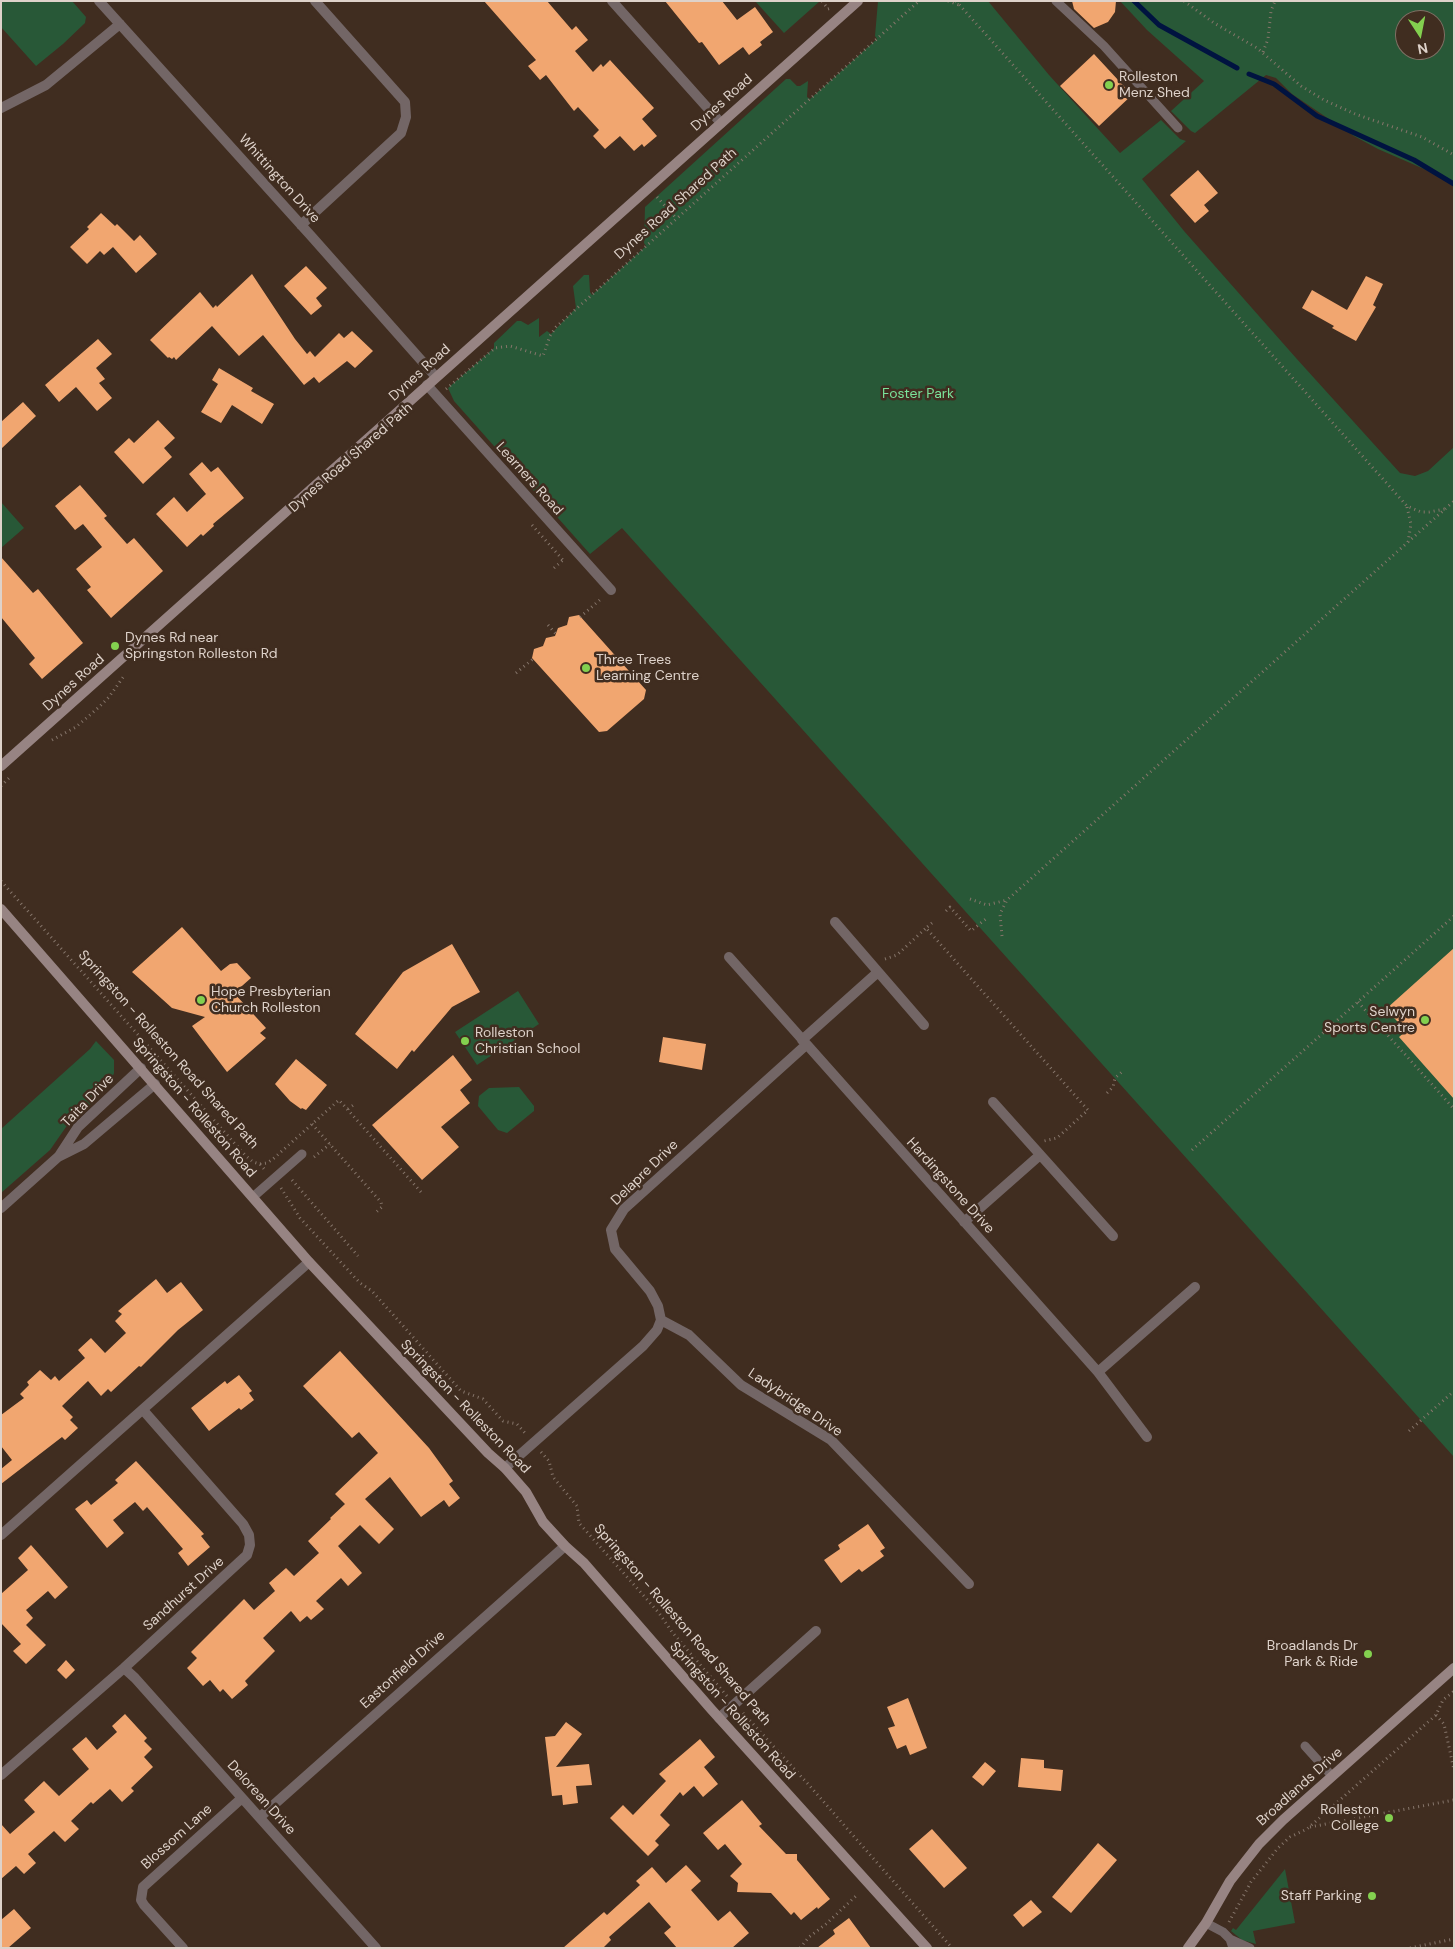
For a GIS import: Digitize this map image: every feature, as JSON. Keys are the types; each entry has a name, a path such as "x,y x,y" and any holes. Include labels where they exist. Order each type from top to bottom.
{"main road":[{"name":"Dynes Road","path":"1,766 858,1"},
{"name":"Springston - Rolleston Road","path":"1,909 309,1262 488,1453 505,1468 526,1492 543,1522 584,1563 719,1718 927,1948"},
{"name":"Broadlands Drive","path":"1188,1948 1206,1923 1230,1881 1259,1844 1283,1820 1454,1668"}],"street":[{"name":"Whittington Drive","path":"99,1 302,225 436,378"},
{"path":"302,225 400,133 406,116 405,102 315,1"},
{"path":"612,1 721,123"},
{"path":"1,108 46,86 120,24"},
{"name":"Learners Road","path":"427,385 607,593"},
{"path":"834,922 924,1025"},
{"name":"Hardingstone Drive","path":"729,957 1098,1372 1147,1437"},
{"name":"Delapre Drive","path":"661,1320 658,1306 650,1292 615,1249 611,1230 624,1209 878,972"},
{"name":"Taita Drive","path":"1,1208 58,1157 78,1127 141,1068"},
{"name":"Taita Drive","path":"58,1157 84,1144 155,1084"},
{"path":"993,1102 1112,1236"},
{"path":"964,1222 1040,1155"},
{"path":"1,1535 309,1262"},
{"path":"1098,1372 1195,1287"},
{"path":"505,1468 643,1346 657,1330 661,1320"},
{"name":"Ladybridge Drive","path":"661,1320 689,1335 741,1384 831,1440 969,1584"},
{"name":"Sandhurst Drive","path":"1,1775 124,1668 247,1556 250,1546 249,1535 242,1524 143,1410"},
{"name":"Eastonfield Drive","path":"260,1817 565,1546"},
{"path":"719,1718 816,1631"},
{"name":"Delorean Drive","path":"124,1668 154,1698 376,1948"},
{"name":"Blossom Lane","path":"183,1948 144,1905 141,1900 143,1888 242,1798"}],"lane":[{"path":"1056,1 1104,46 1178,128"},
{"path":"253,1197 302,1154"},
{"path":"1305,1746 1332,1776"},
{"path":"1206,1923 1223,1932 1232,1944 1250,1948"}],"path":[{"path":"822,1 828,9 832,7"},
{"path":"948,1 958,3 1407,506 1421,512 1445,509"},
{"path":"1184,1 1214,23 1263,52 1301,86 1324,100 1355,114 1422,137 1454,156"},
{"path":"1263,52 1268,40 1271,11 1275,1"},
{"name":"Dynes Road Shared Path","path":"438,397 494,348 510,346 543,356 550,336 556,327 920,2"},
{"path":"649,188 677,219"},
{"path":"1002,936 1000,914 1007,900 1454,501"},
{"path":"1407,506 1411,524 1408,542"},
{"path":"580,617 607,593"},
{"path":"548,625 556,634"},
{"path":"516,673 533,659"},
{"path":"45,744 76,727 109,697 125,675"},
{"path":"1,786 15,772"},
{"name":"Springston - Rolleston Road Shared Path","path":"1,880 245,1155 253,1162 260,1164 267,1163 273,1159"},
{"path":"970,899 987,905 1007,900"},
{"path":"946,911 950,907 972,931 986,918"},
{"path":"1192,1150 1454,916"},
{"path":"882,959 897,955 932,923"},
{"path":"926,928 1088,1110 1057,1138 1039,1143"},
{"path":"1358,1002 1454,1109"},
{"path":"1107,1093 1113,1088 1115,1078 1123,1071"},
{"path":"358,1256 273,1159 339,1100 421,1192"},
{"path":"348,1109 355,1104"},
{"path":"312,1124 381,1202 382,1207 374,1214"},
{"name":"Springston - Rolleston Road Shared Path","path":"284,1192 300,1218 360,1283 372,1291 461,1391 483,1399 503,1421 516,1424 533,1442 549,1461 553,1477 574,1502 579,1523 659,1613 672,1632 734,1704 808,1784 952,1948"},
{"path":"1409,1431 1454,1391"},
{"path":"1223,1932 1242,1896 1262,1867 1290,1837 1309,1827 1436,1715 1443,1700 1454,1691"},
{"path":"1436,1715 1444,1724 1454,1770"},
{"path":"1309,1827 1454,1800"},
{"path":"800,1948 809,1937 857,1895"},
{"path":"1410,1948 1454,1939"}],"green space":[{"path":"1,1 72,1 86,17 85,23 36,66 1,27"},
{"path":"755,1 820,1 784,33"},
{"name":"Foster Park","path":"878,1 988,1 1049,75 1120,153 1161,120 1180,139 1186,141 1142,179 1184,231 1296,358 1400,473 1415,476 1428,471 1454,447 1454,1457 622,528 590,554 454,401 448,388 494,348 494,343 517,321 528,325 539,318 539,337 547,331 551,334 576,308 573,286 584,275 589,275 590,292 592,295 646,246 644,243 645,207 786,79 790,79 797,86 808,81 807,97 810,99 877,39 875,36"},
{"path":"1120,1 1454,1 1454,182 1378,149 1354,136 1292,94 1276,78 1266,75 1195,133 1171,111 1204,81 1147,30"},
{"path":"1,502 24,528 1,548"},
{"path":"518,991 539,1024 477,1065 455,1032"},
{"path":"96,1041 114,1060 114,1073 108,1088 66,1127 50,1150 1,1193 1,1129 90,1049"},
{"path":"519,1087 534,1106 534,1111 507,1133 498,1130 478,1106 479,1096 489,1088"},
{"path":"1285,1869 1295,1923 1253,1931 1256,1944 1242,1940 1231,1931 1233,1928 1236,1930"}],"building":[{"path":"484,1 547,1 572,30 576,26 588,40 575,51 593,72 601,64 603,67 610,60 654,108 642,119 657,136 644,147 642,144 634,151 620,136 605,149 593,136 599,130 578,107 574,111 546,75 540,80 528,66 536,60"},
{"path":"665,1 722,1 737,20 755,7 773,32 760,42 762,45 749,55 743,47 719,65 702,42 699,43"},
{"path":"1072,1 1116,1 1115,12 1108,22 1094,28 1074,9"},
{"path":"1094,54 1132,95 1099,126 1060,86"},
{"path":"1198,170 1218,193 1204,205 1209,211 1195,223 1170,195"},
{"path":"101,213 115,226 117,224 134,241 140,235 157,254 136,273 113,247 104,255 100,251 87,264 70,247 89,229 87,227"},
{"path":"306,266 327,288 316,298 322,306 311,315 284,286"},
{"path":"252,274 307,354 310,351 315,357 339,333 344,338 352,331 373,351 355,368 347,361 319,383 314,377 304,385 263,335 239,356 212,326 176,360 174,357 172,359 168,358 150,340 200,292 213,308 216,305 217,307"},
{"path":"1366,276 1383,284 1373,305 1376,307 1356,341 1302,308 1312,290 1347,310"},
{"path":"98,339 112,354 96,368 105,379 99,383 112,398 97,411 76,387 59,402 45,385"},
{"path":"219,368 253,388 251,391 274,404 262,424 232,405 221,423 201,412 218,384 212,380"},
{"path":"23,402 36,416 1,449 1,422"},
{"path":"158,420 175,438 164,448 172,457 143,484 114,452 129,438 134,443"},
{"path":"202,462 211,472 218,467 244,498 213,524 214,526 203,536 201,534 187,547 156,514 174,497 187,512 206,494 189,474"},
{"path":"80,485 107,516 104,518 127,544 134,538 163,571 111,618 87,590 91,587 76,569 102,547 83,524 75,530 55,506"},
{"path":"1,557 33,593 38,589 83,643 42,679 29,664 35,658 1,617"},
{"path":"579,615 646,690 644,699 607,731 599,732 532,658 534,649 543,646 546,638 555,636 558,628 567,625 569,617"},
{"name":"Hope Presbyterian Church Rolleston","path":"182,927 221,971 230,964 237,963 251,978 234,993 266,1028 260,1033 266,1038 227,1072 192,1026 205,1017 172,1008 132,972"},
{"path":"452,944 480,992 452,1007 397,1069 355,1034 403,972"},
{"name":"Selwyn Sports Centre","path":"1454,948 1454,1099 1399,1037 1406,1031 1386,1009"},
{"path":"663,1037 706,1044 702,1070 659,1062"},
{"path":"453,1055 472,1080 460,1090 470,1103 441,1127 459,1147 422,1180 372,1125"},
{"path":"296,1059 327,1085 306,1110 301,1109 290,1101 275,1084"},
{"path":"156,1279 167,1293 181,1282 203,1310 178,1330 141,1367 139,1366 111,1392 108,1389 101,1396 88,1381 62,1406 73,1417 70,1420 78,1428 65,1440 62,1437 1,1484 1,1469 12,1460 1,1446 1,1415 24,1398 20,1394 29,1385 27,1382 40,1370 51,1380 55,1376 59,1381 85,1358 78,1350 91,1338 105,1353 126,1333 115,1321 122,1314 118,1311"},
{"path":"340,1351 429,1448 453,1481 449,1484 460,1498 449,1507 444,1500 421,1517 390,1477 365,1499 394,1529 379,1544 360,1525 338,1546 362,1573 348,1586 341,1578 316,1601 324,1609 311,1620 307,1616 300,1622 291,1611 263,1638 275,1651 245,1681 248,1685 232,1699 223,1689 220,1692 210,1680 203,1686 187,1668 197,1658 191,1652 244,1599 254,1610 275,1591 269,1583 286,1568 294,1576 319,1553 308,1541 345,1504 335,1494 378,1453 359,1432 352,1438 303,1386"},
{"path":"239,1375 252,1391 249,1393 254,1400 241,1410 239,1408 209,1431 191,1408 225,1381 227,1384"},
{"path":"136,1461 204,1534 201,1536 210,1547 188,1566 178,1553 183,1549 147,1507 143,1511 135,1502 113,1520 124,1533 107,1548 75,1509 87,1500 91,1505 118,1483 115,1480"},
{"path":"868,1524 885,1548 880,1551 884,1556 862,1572 859,1569 841,1583 824,1560 840,1549 838,1545"},
{"path":"31,1545 68,1587 55,1599 48,1591 26,1610 33,1618 26,1625 46,1645 26,1664 13,1651 21,1644 1,1623 1,1594 28,1570 18,1558"},
{"path":"66,1660 75,1670 66,1679 57,1670"},
{"path":"908,1698 927,1748 910,1755 906,1745 897,1749 888,1728 895,1726 887,1707"},
{"path":"125,1714 147,1738 144,1741 152,1749 144,1757 153,1767 131,1788 134,1791 122,1802 110,1789 93,1804 91,1802 71,1821 79,1829 65,1842 54,1831 28,1854 36,1863 24,1874 16,1866 1,1879 1,1824 10,1834 35,1812 24,1800 44,1781 59,1796 89,1769 72,1749 86,1737 97,1750 117,1732 112,1726"},
{"path":"566,1722 582,1734 556,1767 589,1764 592,1785 576,1786 578,1803 563,1805 562,1795 552,1796 545,1737 555,1736"},
{"path":"700,1739 715,1757 704,1767 718,1784 703,1797 694,1786 683,1796 680,1792 660,1815 670,1825 655,1841 659,1845 648,1856 610,1818 623,1805 633,1815 666,1781 659,1774"},
{"path":"1021,1758 1044,1760 1044,1768 1063,1770 1061,1791 1018,1787"},
{"path":"985,1762 996,1771 983,1786 972,1777"},
{"path":"742,1800 762,1824 759,1826 786,1854 797,1854 797,1860 830,1899 801,1920 794,1912 791,1915 771,1893 737,1892 738,1883 730,1876 742,1864 725,1844 718,1850 703,1833"},
{"path":"932,1829 967,1868 944,1888 909,1849"},
{"path":"1098,1843 1117,1860 1071,1913 1052,1897"},
{"path":"686,1865 701,1881 691,1890 718,1921 730,1911 749,1933 732,1948 677,1948 664,1933 671,1927 649,1902 609,1937 611,1940 603,1948 563,1948 604,1912 607,1915 640,1885 636,1881 652,1867 666,1883"},
{"path":"1031,1900 1042,1912 1023,1927 1013,1915"},
{"path":"14,1909 31,1928 8,1948 1,1948 1,1920"},
{"path":"849,1918 871,1948 817,1948 835,1934 833,1930"}],"waterway":[{"path":"1134,1 1159,25 1237,68"},
{"path":"1249,74 1274,84 1317,116 1414,160 1454,184"}],"place":[{"name":"Rolleston Menz Shed","path":"1109,85"},
{"name":"Dynes Rd near Springston Rolleston Rd","path":"115,646"},
{"name":"Three Trees Learning Centre","path":"586,668"},
{"name":"Hope Presbyterian Church Rolleston","path":"201,1000"},
{"name":"Selwyn Sports Centre","path":"1425,1020"},
{"name":"Rolleston Christian School","path":"465,1041"},
{"name":"Broadlands Dr Park & Ride","path":"1368,1654"},
{"name":"Rolleston College","path":"1389,1818"},
{"name":"Staff Parking","path":"1372,1896"}]}
